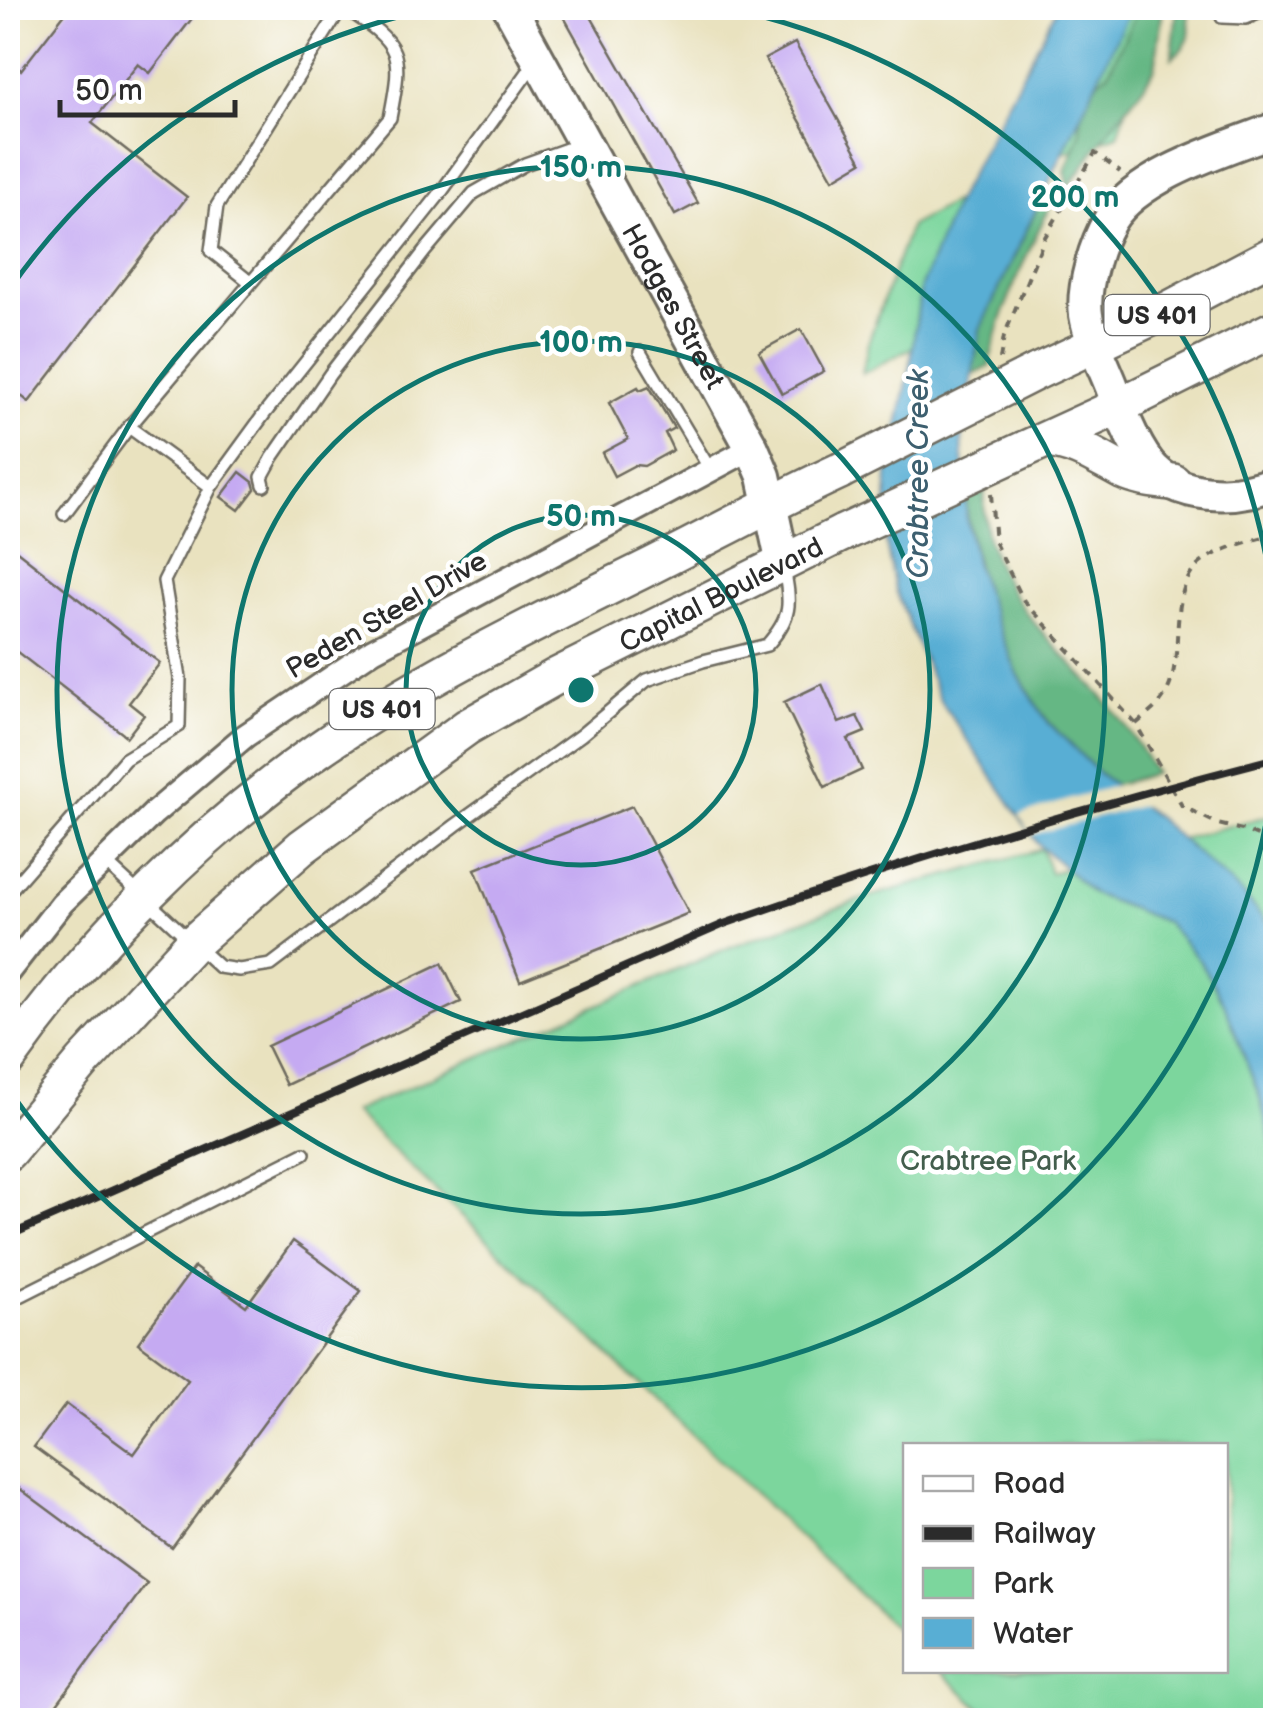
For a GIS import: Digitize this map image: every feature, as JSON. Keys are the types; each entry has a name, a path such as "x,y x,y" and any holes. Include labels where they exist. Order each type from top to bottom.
{"main road":[{"name":"Capital Boulevard","path":"8,1059 85,961 182,860 318,750 390,704 507,638 1036,372 1101,358 1276,253"},
{"name":"Capital Boulevard","path":"8,1152 83,1062 193,943 302,847 467,727 554,676 843,533 1119,406 1276,328"},
{"path":"1036,445 1061,442 1084,449 1127,474 1173,482"}],"street":[{"name":"Hodges Street","path":"510,8 752,448 764,476 783,564"},
{"path":"1276,129 1168,172 1140,190 1110,219 1090,271 1086,294 1086,317 1101,358 1119,406 1148,463 1173,482 1213,493 1237,493 1276,482"},
{"name":"Peden Steel Drive","path":"8,972 62,903 104,861 245,736 356,661 752,448"}],"lane":[{"path":"64,514 128,427 390,118 398,76 397,58 378,30 343,8 218,206 211,252 250,282"},
{"path":"1220,8 1222,18 1246,18 1270,8"},
{"path":"8,893 125,759 178,726 180,678 164,580 211,486 439,195 538,58"},
{"path":"264,485 262,477 272,457 330,374 474,193 525,164 585,142"},
{"path":"640,352 711,470"},
{"path":"128,427 211,486"},
{"path":"104,861 219,967 239,970 270,965 581,735 646,680 702,660 767,645 787,617 789,591 783,564"},
{"path":"8,1302 304,1153"}],"path":[{"path":"999,364 1004,336 1045,238 1095,153 1122,174"},
{"path":"991,484 995,542 1024,601 1136,724 1182,806 1218,824 1246,830 1276,844"},
{"path":"1136,724 1164,698 1175,670 1178,616 1186,584 1200,563 1276,533"}],"green space":[{"path":"1103,8 1162,8 1118,135 1015,169"},
{"path":"1138,8 1163,8 1155,68 1069,187 1065,171 1080,133 1080,104 1088,89 1108,73"},
{"path":"1177,8 1188,8 1190,31 1184,47 1172,58"},
{"path":"1015,169 951,327 862,374 868,343 910,226"},
{"path":"1032,196 1055,196 1008,302 989,367 971,376 968,341"},
{"path":"984,480 987,534 1010,590 1118,716 1155,773 1114,786 1063,738 1031,698 991,612 973,548 965,490"},
{"name":"Crabtree Park","path":"1275,814 1275,1720 993,1720 942,1673 1228,1673 1228,1443 903,1443 903,1635 353,1112 730,947 865,898 1042,849 1050,873"}],"water":[{"name":"Crabtree Creek","path":"1057,8 1131,8 980,329 962,441 967,520 975,562 994,617 1017,673 1046,720 1099,773 1155,816 1244,895 1275,933 1275,1157 1260,1098 1224,1003 1199,960 1166,922 1093,894 1038,844 940,700 895,589 885,538 888,474 909,373 921,286 955,203"}],"pier":[{"path":"1120,784 1148,804 1032,835 1019,815"}],"building":[{"path":"69,8 200,8 150,73 138,64 92,123 187,197 29,402 8,386 8,59 21,70"},
{"path":"559,8 586,8 698,203 675,215"},
{"path":"795,43 862,162 833,179 765,59"},
{"path":"801,329 824,371 782,394 759,352"},
{"path":"649,386 674,428 665,433 673,450 614,476 602,453 628,439 609,403 638,387 640,390"},
{"path":"240,472 253,482 255,489 239,510 221,497"},
{"path":"8,544 160,663 129,703 144,715 127,737 8,645"},
{"path":"822,684 839,723 857,716 865,732 848,739 862,770 825,787 784,702"},
{"path":"632,806 689,913 520,981 475,869"},
{"path":"442,963 461,1002 286,1085 267,1046"},
{"path":"293,1241 361,1291 172,1548 34,1447 66,1404 134,1454 188,1380 138,1343 194,1267 246,1306"},
{"path":"8,1480 147,1583 45,1720 8,1720"}],"railway":[{"path":"8,1236 724,924 998,835 1276,758"}]}
